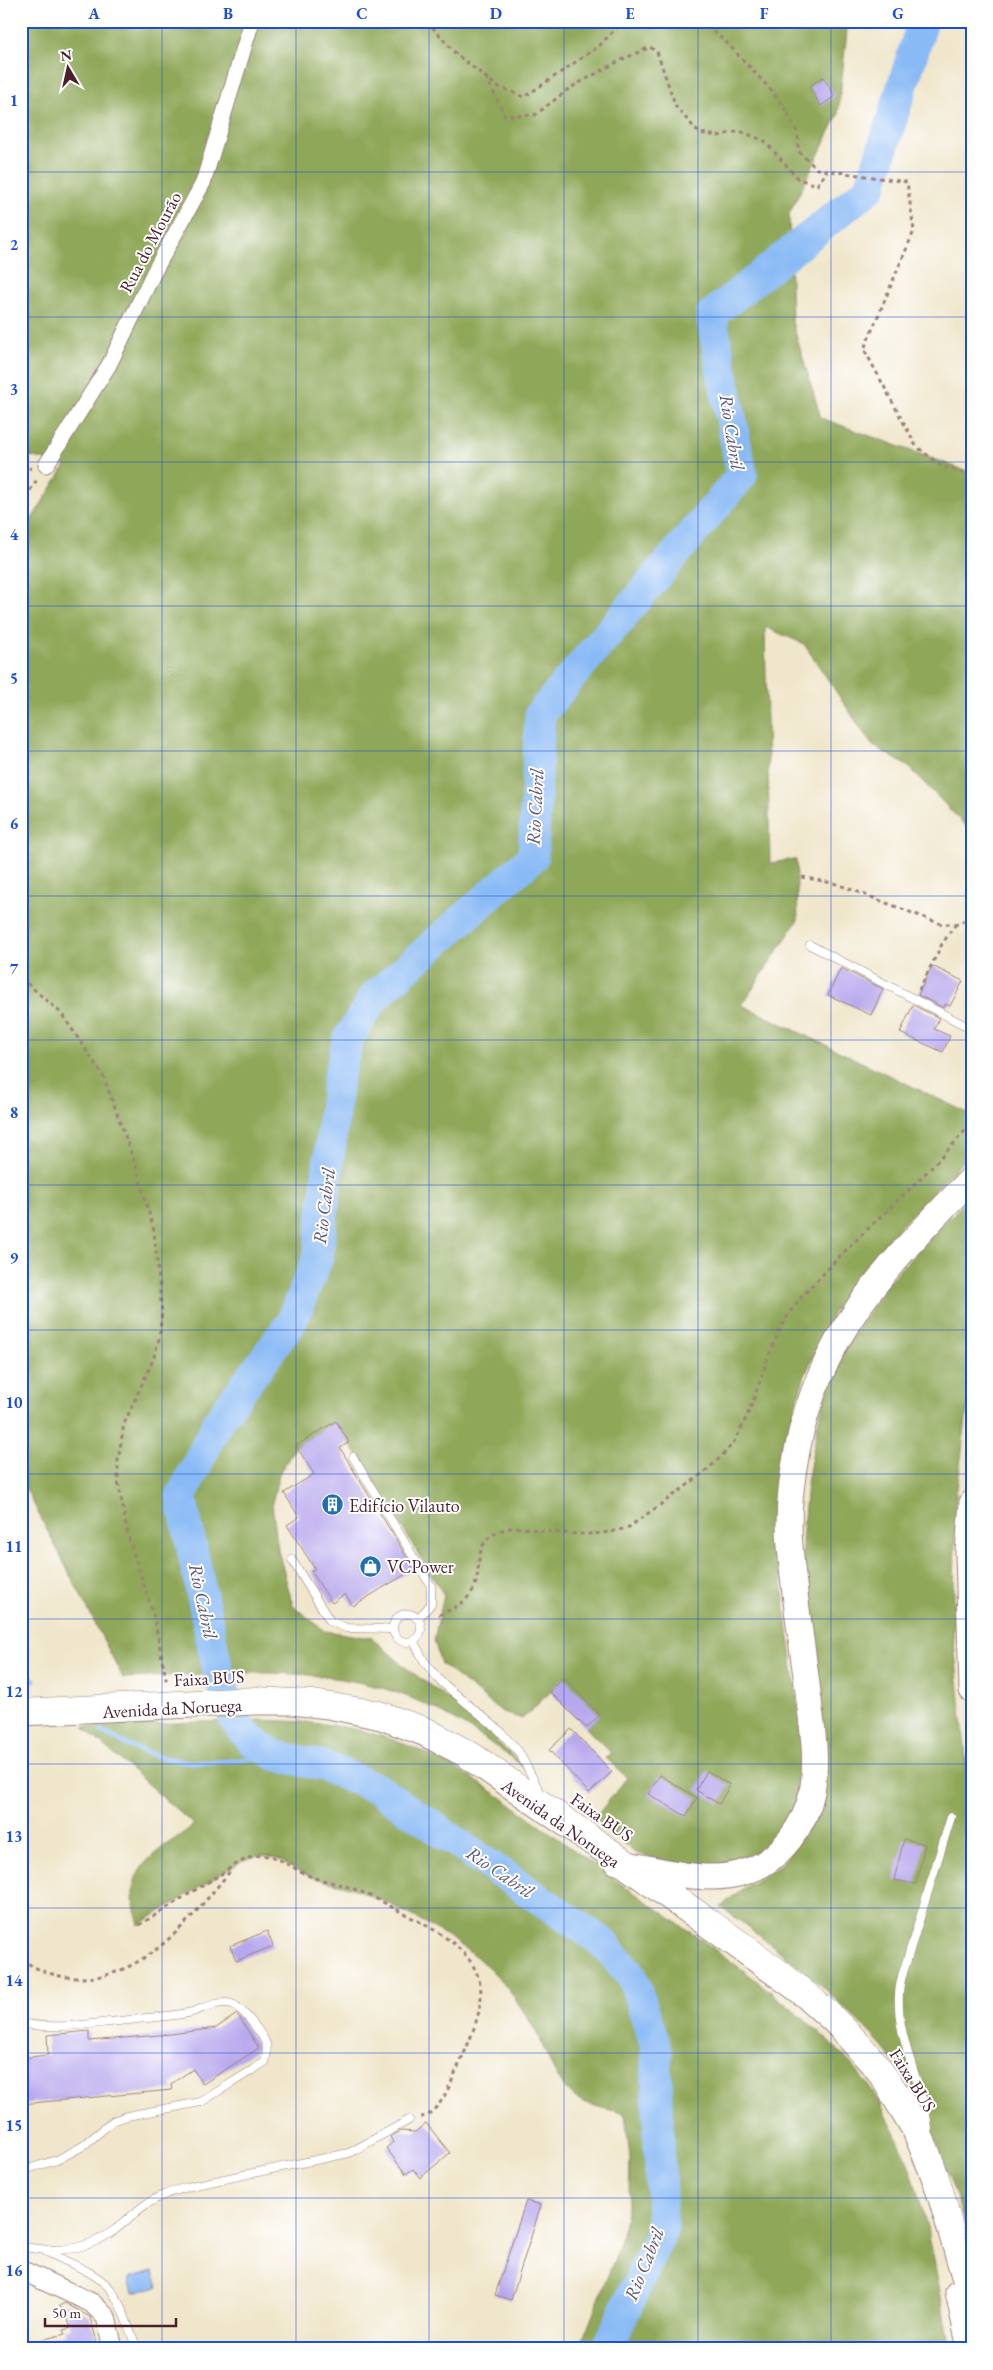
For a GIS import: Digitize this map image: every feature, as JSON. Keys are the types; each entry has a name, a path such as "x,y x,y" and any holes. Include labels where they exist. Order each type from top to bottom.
{"highway":[{"path":"617,1862 702,1876 749,1871 776,1853 785,1844 806,1811 811,1794 815,1754 794,1578 789,1514 791,1482 802,1429 815,1384 826,1358 858,1305 904,1249 972,1178"},
{"path":"972,1503 968,1552 972,1690"}],"main road":[{"name":"Avenida da Noruega","path":"21,1715 169,1701 256,1698 328,1708 381,1719 423,1734 464,1756 617,1862 798,1992 834,2023 877,2072 912,2130 929,2166 946,2223"},
{"path":"946,2223 972,2310"},
{"path":"946,2223 968,2349"}],"street":[{"name":"Rua do Mourão","path":"46,464 109,365 154,272 203,183 252,21"},
{"path":"21,2270 92,2303 106,2317 113,2349"}],"lane":[{"path":"810,945 972,1029"},
{"path":"352,1457 430,1586 431,1604 419,1621 419,1635 413,1640 400,1640 392,1629"},
{"path":"292,1560 330,1621 346,1628 392,1629"},
{"path":"392,1629 394,1621 403,1614 412,1614 419,1621"},
{"path":"413,1640 424,1661 440,1681 500,1731 519,1752 541,1792 547,1813"},
{"name":"Faixa BUS","path":"256,1698 335,1697 380,1705 406,1713 462,1739 541,1792 793,1970 851,2021 876,2049 896,2077 929,2137 950,2192 967,2258"},
{"name":"Faixa BUS","path":"21,1703 169,1701"},
{"path":"929,2166 929,2137 924,2103 898,2017 898,1997 902,1976 952,1816"},
{"path":"21,2023 57,2027 170,2016 188,2013 220,2003 232,2004 240,2008 266,2042 267,2052 265,2062 212,2096 190,2105 127,2116 113,2122 83,2146 63,2157 21,2171"},
{"path":"45,2251 84,2246 101,2238 146,2204 165,2194 191,2186 349,2153 409,2120"},
{"path":"21,2246 45,2251 93,2275 105,2284 114,2293 137,2349"}],"path":[{"path":"426,21 456,54 497,86 524,97 598,47 623,21"},
{"path":"701,21 726,42 776,97 798,134 798,151 817,169 908,182 914,231 864,349 916,446 942,467 972,474"},
{"path":"486,77 505,116 535,115 570,88 619,61 650,47 657,52 676,107 699,133 718,136 740,131 764,141 798,179 817,185 827,171"},
{"path":"21,504 46,464"},
{"path":"802,877 836,884 941,924 957,924 972,917"},
{"path":"914,999 942,944 957,924"},
{"path":"21,978 61,1014 103,1075 136,1166 154,1230 162,1312 159,1339 153,1360 124,1424 118,1460 118,1481 128,1536 154,1617 166,1669 169,1701"},
{"path":"419,1621 455,1608 465,1600 473,1590 477,1577 478,1560 483,1546 491,1536 502,1530 520,1528 547,1532 602,1534 615,1532 629,1526 718,1460 736,1438 778,1331 796,1303 856,1238 932,1169 972,1122"},
{"path":"139,1925 235,1866 255,1856 274,1857 314,1878 358,1891 442,1934 463,1952 473,1966 479,1982 481,1998 478,2013 460,2064 440,2102 429,2116 409,2120"},
{"path":"21,1960 44,1972 69,1977 98,1976 130,1966 151,1955 172,1938 235,1866"}],"green space":[{"path":"21,21 848,21 838,115 789,214 792,322 821,418 972,473 972,824 969,829 909,767 872,745 804,644 765,627 770,863 796,859 798,920 742,1005 972,1115 972,1152 888,1239 835,1308 805,1375 777,1466 775,1512 783,1593 801,1728 803,1762 794,1809 774,1838 761,1849 734,1863 703,1867 650,1858 634,1852 594,1819 627,1778 606,1758 611,1753 586,1728 599,1715 564,1679 522,1719 501,1711 441,1664 434,1640 444,1595 336,1421 296,1446 279,1474 272,1503 278,1550 293,1606 325,1631 372,1638 405,1667 466,1712 524,1767 456,1720 411,1698 376,1686 341,1679 268,1673 123,1678 21,1479 21,536 66,465 21,454"},
{"path":"972,1194 972,1372 956,1497 953,1633 972,1815 972,2244 928,2123 905,2078 891,2057 869,2032 823,1988 773,1946 721,1907 739,1891 779,1866 804,1834 809,1639 802,1541 807,1483 820,1413 841,1355 887,1283"},
{"path":"246,1720 305,1722 364,1731 402,1743 455,1768 480,1783 723,1955 818,2032 842,2054 872,2090 895,2133 918,2192 926,2223 950,2349 579,2349 620,2245 629,2195 630,2158 625,2114 583,2102 565,2088 559,2080 531,2023 497,1976 449,1937 409,1914 352,1888 305,1874 272,1857 253,1857 242,1861 139,1925 133,1895 134,1883 139,1872 155,1854 194,1825 83,1727"}],"water":[{"path":"153,2271 158,2286 133,2293 129,2278"}],"building":[{"path":"823,77 835,96 821,106 809,87"},
{"path":"932,966 963,981 950,1006 945,1004 944,1008 918,995"},
{"path":"841,968 883,989 871,1015 828,995"},
{"path":"913,1005 939,1018 934,1029 950,1036 943,1052 900,1033"},
{"name":"Edifício Vilauto","path":"336,1421 349,1442 340,1448 414,1569 353,1606 345,1594 332,1603 311,1571 315,1569 287,1525 299,1517 284,1493 314,1474 296,1446"},
{"path":"564,1678 600,1715 586,1728 550,1692"},
{"path":"571,1729 612,1772 589,1793 549,1750"},
{"path":"707,1771 730,1785 719,1804 696,1790"},
{"path":"660,1775 697,1798 686,1816 648,1794"},
{"path":"904,1839 925,1844 916,1884 894,1880"},
{"path":"267,1931 273,1946 236,1961 230,1946"},
{"path":"237,2014 259,2048 203,2084 193,2069 171,2084 172,2090 21,2104 21,2058 48,2055 47,2035 89,2031 89,2041 171,2034 216,2028"},
{"path":"426,2123 450,2153 420,2178 413,2169 406,2174 386,2148 393,2142 390,2137 401,2131 415,2132"},
{"path":"526,2201 541,2205 511,2300 495,2295"},
{"path":"65,2303 90,2317 99,2349 28,2349 28,2343 65,2334 63,2330 71,2328 65,2312 59,2306"}],"waterway":[{"name":"Rio Cabril","path":"607,2349 662,2231 656,2046 632,1976 601,1941 378,1789 324,1766 274,1755 251,1740 236,1722 220,1680 181,1497 217,1423 292,1321 318,1257 338,1078 348,1039 374,997 533,857 540,714 742,475 711,315 870,188 923,21"},
{"path":"21,1669 34,1680"},
{"path":"101,1731 146,1752 185,1761 225,1761 274,1755"}],"place":[{"name":"Edifício Vilauto","path":"333,1505"},
{"name":"VCPower","path":"371,1566"}]}
